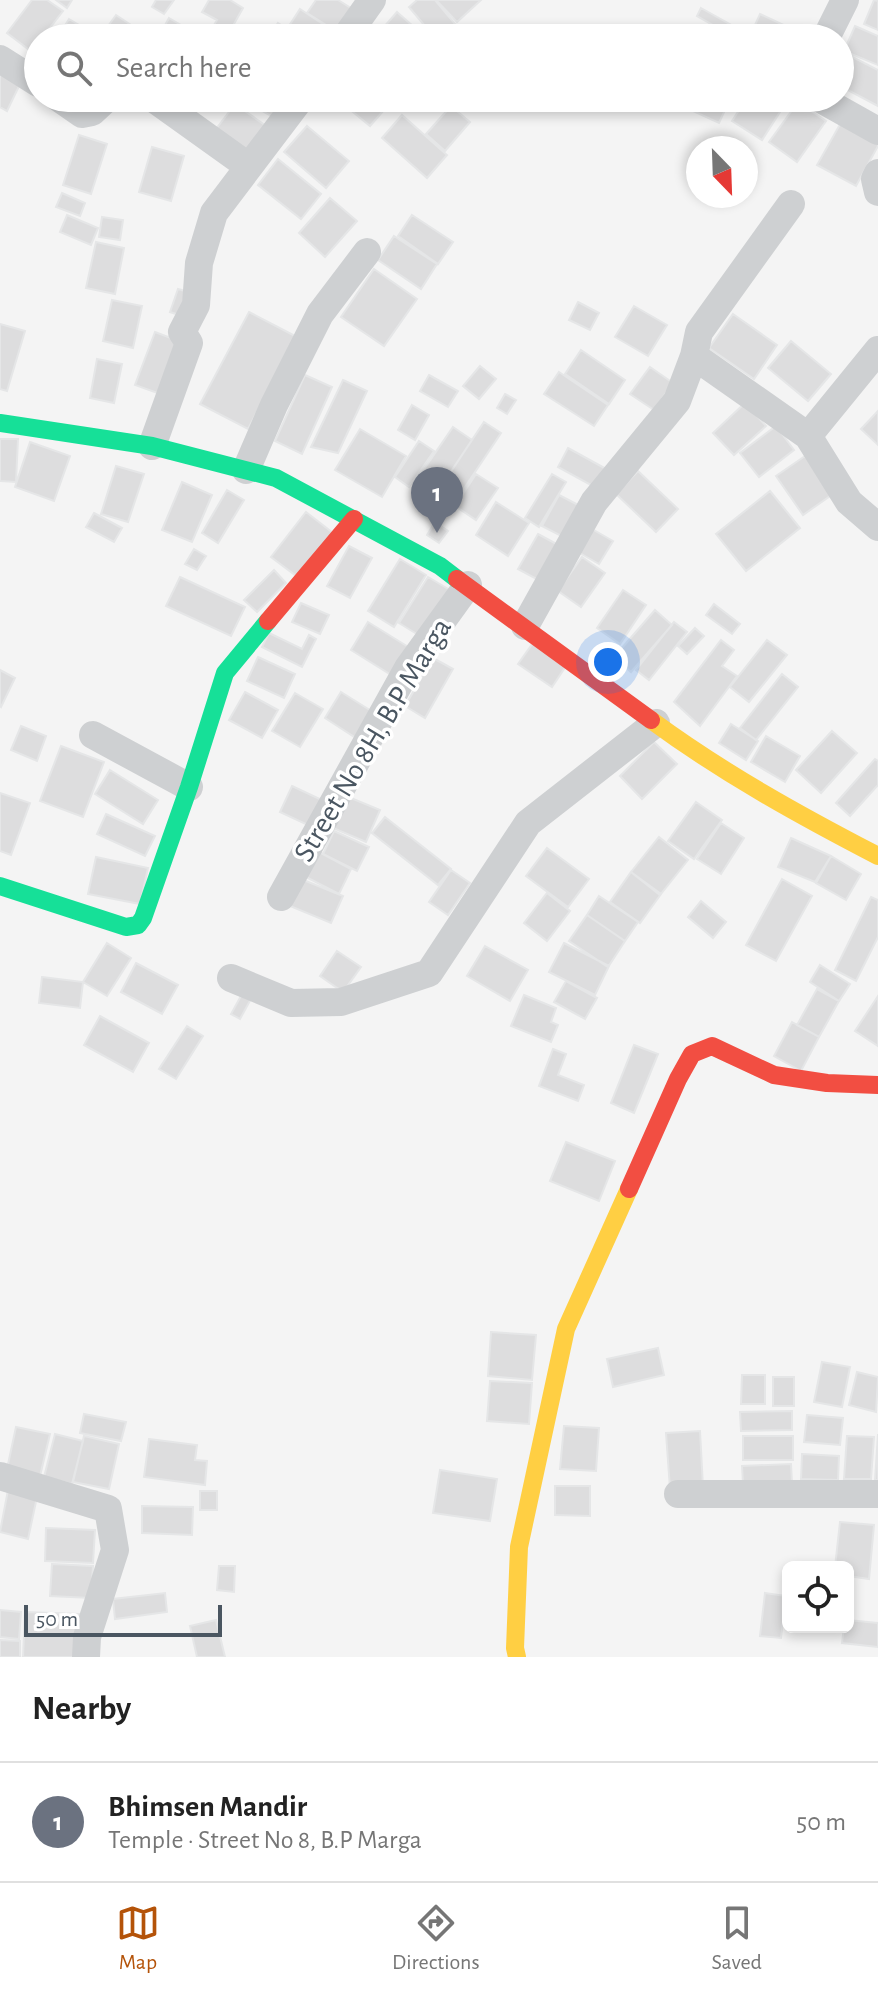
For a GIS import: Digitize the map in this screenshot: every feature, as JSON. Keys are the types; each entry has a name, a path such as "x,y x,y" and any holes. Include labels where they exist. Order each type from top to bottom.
{"street":[{"path":"355,24 372,0"},
{"path":"833,24 845,0"},
{"path":"0,59 24,74"},
{"path":"173,112 248,166"},
{"path":"152,446 189,343 182,332 196,305 204,242 214,213 290,112"},
{"path":"844,112 878,131"},
{"path":"878,173 875,179 878,192"},
{"path":"525,626 594,502 677,401 694,356 699,332 791,204"},
{"path":"246,470 274,405 320,314 367,252"},
{"path":"808,436 878,350"},
{"path":"694,356 808,436 849,502 878,527"},
{"path":"0,423 152,446 276,478 440,566 696,753 793,812 878,856"},
{"path":"0,886 126,927 138,925 189,787 225,673 354,519"},
{"name":"Street No 8H, B.P Marga","path":"281,897 408,668 468,585"},
{"path":"231,978 291,1003 341,1002 429,973 528,823 656,723"},
{"path":"93,735 189,787"},
{"path":"517,1657 519,1547 566,1329 692,1054 712,1046 774,1075 827,1083 878,1085"},
{"path":"0,1476 108,1509 115,1550 87,1637 86,1657"},
{"path":"678,1494 878,1494"}],"building":[{"path":"32,0 47,0 63,11 53,24 24,24 24,46 7,33"},
{"path":"56,0 72,0 67,8"},
{"path":"156,0 174,0 164,14 152,7"},
{"path":"209,0 230,0 243,8 234,24 215,24 217,20 202,12"},
{"path":"316,0 338,0 354,10 345,24 325,24 307,13"},
{"path":"417,0 435,0 455,24 423,24 409,7"},
{"path":"436,0 481,0 457,22"},
{"path":"874,0 878,1 878,30 864,24"},
{"path":"701,8 729,24 711,24 697,16"},
{"path":"300,9 323,24 290,24"},
{"path":"397,12 411,24 386,24"},
{"path":"760,14 781,24 755,24"},
{"path":"116,15 130,24 110,24"},
{"path":"169,18 179,24 166,24"},
{"path":"855,26 878,36 878,65 854,55"},
{"path":"854,58 878,70 878,106 854,93"},
{"path":"0,72 21,82 7,111 0,107"},
{"path":"229,112 246,112 269,128 250,154 216,129"},
{"path":"264,112 285,112 280,121"},
{"path":"353,112 382,112 370,126"},
{"path":"446,112 458,112 470,122 445,151 426,134"},
{"path":"695,112 724,112 719,123"},
{"path":"738,112 780,112 762,140 732,121"},
{"path":"791,112 813,112 826,121 797,162 769,142"},
{"path":"402,115 447,155 427,178 382,138"},
{"path":"843,119 878,138 878,146 856,186 817,165"},
{"path":"307,126 349,161 326,188 284,152"},
{"path":"79,135 107,144 91,194 63,185"},
{"path":"152,147 184,156 171,201 139,192"},
{"path":"278,159 321,194 301,219 258,185"},
{"path":"62,193 85,203 80,216 56,207"},
{"path":"330,198 357,221 325,257 299,233"},
{"path":"67,215 98,228 91,245 60,232"},
{"path":"412,215 453,242 438,264 398,236"},
{"path":"102,217 123,220 120,240 99,237"},
{"path":"394,236 437,264 421,289 378,260"},
{"path":"96,242 124,248 115,294 86,288"},
{"path":"374,269 417,299 384,346 341,317"},
{"path":"178,289 193,293 185,317 170,312"},
{"path":"112,300 142,306 133,348 103,341"},
{"path":"578,302 599,313 590,330 569,320"},
{"path":"634,306 667,325 648,356 615,337"},
{"path":"249,312 297,337 248,429 200,404"},
{"path":"733,314 777,345 754,379 709,348"},
{"path":"0,324 25,331 7,391 0,389"},
{"path":"155,332 184,343 163,395 135,385"},
{"path":"791,341 831,374 808,401 768,368"},
{"path":"581,350 625,380 609,404 565,374"},
{"path":"97,359 122,364 114,403 90,398"},
{"path":"480,366 496,379 479,399 463,386"},
{"path":"650,367 673,383 654,410 630,394"},
{"path":"559,372 608,405 594,426 544,394"},
{"path":"305,375 332,387 302,454 275,441"},
{"path":"429,375 458,391 448,407 420,391"},
{"path":"343,380 367,391 338,453 311,447"},
{"path":"505,394 516,400 507,414 497,408"},
{"path":"745,403 766,426 734,455 713,433"},
{"path":"412,405 429,415 415,440 398,430"},
{"path":"878,411 878,445 861,429"},
{"path":"484,422 501,433 459,496 442,485"},
{"path":"776,426 794,450 759,477 740,453"},
{"path":"453,427 472,440 438,491 418,478"},
{"path":"360,429 406,456 382,497 335,470"},
{"path":"0,439 18,439 16,482 0,481"},
{"path":"419,441 434,451 409,487 395,477"},
{"path":"30,442 70,456 54,501 15,487"},
{"path":"568,448 608,470 598,489 558,467"},
{"path":"805,456 833,494 803,515 776,476"},
{"path":"116,466 144,474 128,522 101,514"},
{"path":"638,471 678,509 656,532 616,494"},
{"path":"476,474 498,488 476,520 455,506"},
{"path":"552,474 566,482 539,527 525,518"},
{"path":"182,482 212,495 192,542 162,530"},
{"path":"227,490 244,500 218,543 202,533"},
{"path":"770,491 800,528 746,571 716,534"},
{"path":"559,495 584,508 567,539 542,526"},
{"path":"496,502 529,523 508,556 476,535"},
{"path":"306,512 333,533 299,578 271,557"},
{"path":"94,513 122,528 114,542 86,527"},
{"path":"435,522 448,531 439,543 427,535"},
{"path":"592,529 613,541 599,564 578,552"},
{"path":"538,534 562,547 542,582 518,569"},
{"path":"349,546 372,558 350,598 327,586"},
{"path":"194,549 206,556 197,570 185,564"},
{"path":"582,557 605,573 581,607 558,591"},
{"path":"400,559 426,575 394,627 368,611"},
{"path":"274,570 286,583 257,612 244,600"},
{"path":"180,577 245,607 231,636 166,606"},
{"path":"428,577 450,590 420,636 399,623"},
{"path":"623,590 646,605 620,644 597,628"},
{"path":"301,603 329,615 320,634 292,622"},
{"path":"714,604 740,624 732,634 706,615"},
{"path":"655,610 672,625 631,672 614,657"},
{"path":"368,622 410,648 393,676 351,650"},
{"path":"674,622 687,632 649,680 636,670"},
{"path":"695,628 704,636 687,654 678,646"},
{"path":"269,633 302,649 309,635 316,639 302,667 262,647"},
{"path":"721,640 734,650 722,666 737,676 700,726 674,702"},
{"path":"767,640 787,655 749,702 730,687"},
{"path":"533,643 566,666 552,687 518,664"},
{"path":"258,657 295,674 284,698 247,681"},
{"path":"433,658 453,669 425,718 405,706"},
{"path":"0,670 15,678 1,707 0,706"},
{"path":"782,674 798,687 756,740 740,728"},
{"path":"245,692 278,710 262,738 229,720"},
{"path":"341,692 373,712 356,738 325,718"},
{"path":"295,693 323,709 300,747 272,731"},
{"path":"731,724 758,741 746,760 719,743"},
{"path":"21,726 46,736 37,761 11,750"},
{"path":"832,731 857,753 821,793 796,770"},
{"path":"766,736 800,756 785,782 751,762"},
{"path":"654,742 677,764 642,799 620,776"},
{"path":"61,746 104,762 83,817 40,801"},
{"path":"875,759 878,761 878,785 850,816 836,803"},
{"path":"110,770 158,800 143,824 95,794"},
{"path":"292,786 324,801 312,827 280,812"},
{"path":"0,793 30,803 11,855 0,851"},
{"path":"346,796 380,810 366,842 333,828"},
{"path":"696,802 722,820 694,859 668,841"},
{"path":"106,814 155,836 145,856 97,834"},
{"path":"385,817 451,869 438,885 372,833"},
{"path":"721,823 744,838 721,874 697,859"},
{"path":"334,831 369,847 357,871 323,854"},
{"path":"659,837 688,860 660,895 631,872"},
{"path":"791,838 831,856 815,882 778,867"},
{"path":"547,848 589,879 568,907 526,876"},
{"path":"319,852 351,869 339,894 306,877"},
{"path":"831,856 861,874 846,900 816,883"},
{"path":"96,857 148,868 140,904 88,894"},
{"path":"451,870 470,883 448,915 429,902"},
{"path":"631,872 661,894 640,923 610,902"},
{"path":"301,879 343,896 331,923 290,906"},
{"path":"782,879 812,896 776,961 746,945"},
{"path":"547,893 570,911 547,941 524,923"},
{"path":"599,896 638,922 625,941 587,915"},
{"path":"871,897 878,900 878,937 856,981 835,970"},
{"path":"701,901 726,922 713,938 688,917"},
{"path":"587,915 625,941 608,967 569,941"},
{"path":"107,943 131,958 107,996 83,982"},
{"path":"564,943 609,966 595,995 549,972"},
{"path":"485,946 528,970 510,1001 467,976"},
{"path":"337,951 361,967 343,992 320,976"},
{"path":"136,963 178,985 162,1014 121,992"},
{"path":"820,965 850,984 839,1001 810,982"},
{"path":"42,977 83,982 80,1008 39,1003"},
{"path":"566,981 597,998 585,1019 554,1002"},
{"path":"817,989 839,1001 819,1037 797,1025"},
{"path":"242,994 251,999 240,1019 231,1014"},
{"path":"524,995 556,1008 551,1022 558,1025 551,1042 511,1026"},
{"path":"878,996 878,1046 855,1031"},
{"path":"100,1016 149,1043 133,1072 84,1045"},
{"path":"792,1022 819,1037 801,1071 774,1056"},
{"path":"187,1026 203,1036 176,1079 159,1069"},
{"path":"634,1045 658,1054 634,1113 611,1103"},
{"path":"553,1049 566,1054 558,1075 584,1085 578,1101 539,1086"},
{"path":"566,1142 615,1161 599,1201 550,1181"},
{"path":"491,1332 536,1335 532,1380 488,1376"},
{"path":"658,1348 664,1375 613,1387 607,1359"},
{"path":"822,1362 850,1367 842,1407 814,1402"},
{"path":"857,1372 878,1377 876,1412 849,1405"},
{"path":"742,1375 765,1375 765,1404 741,1404"},
{"path":"773,1377 794,1377 794,1406 773,1406"},
{"path":"490,1381 532,1383 529,1424 487,1421"},
{"path":"792,1411 792,1430 741,1431 740,1412"},
{"path":"84,1414 126,1422 121,1441 80,1433"},
{"path":"807,1415 843,1418 840,1445 804,1442"},
{"path":"564,1426 599,1428 596,1471 560,1469"},
{"path":"16,1427 50,1434 40,1476 7,1469"},
{"path":"700,1431 703,1487 670,1489 666,1433"},
{"path":"55,1434 83,1441 72,1484 44,1477"},
{"path":"878,1434 878,1480 875,1480"},
{"path":"84,1436 119,1444 109,1489 73,1482"},
{"path":"743,1436 793,1436 793,1460 743,1460"},
{"path":"847,1436 874,1437 871,1479 844,1479"},
{"path":"149,1439 197,1445 195,1460 207,1461 205,1485 144,1477"},
{"path":"802,1454 839,1456 838,1480 801,1479"},
{"path":"791,1464 792,1483 743,1484 742,1466"},
{"path":"440,1470 497,1479 490,1521 433,1513"},
{"path":"555,1486 590,1486 590,1516 555,1515"},
{"path":"8,1490 37,1497 28,1539 0,1532"},
{"path":"200,1491 217,1491 217,1510 200,1510"},
{"path":"142,1506 193,1507 192,1535 142,1533"},
{"path":"840,1522 874,1525 869,1579 854,1577 854,1561 836,1561"},
{"path":"46,1528 95,1530 93,1563 45,1561"},
{"path":"52,1564 93,1566 91,1598 50,1596"},
{"path":"219,1566 235,1566 234,1592 217,1590"},
{"path":"165,1593 167,1612 115,1619 113,1599"},
{"path":"765,1593 782,1595 781,1638 760,1636"},
{"path":"0,1610 21,1612 19,1639 0,1637"},
{"path":"25,1612 79,1614 76,1657 23,1657"},
{"path":"216,1620 225,1657 197,1657 190,1626"},
{"path":"854,1621 878,1623 878,1647 842,1643 843,1633 854,1633"},
{"path":"0,1640 20,1641 20,1657 0,1657"}],"traffic: fast":[{"path":"0,423 152,446 276,478 440,566 457,579"},
{"path":"0,886 126,927 138,925 189,787 225,673 268,621"}],"traffic: slow":[{"path":"651,720 762,792 878,856"},
{"path":"517,1657 519,1547 566,1329 629,1189"}],"traffic: jam":[{"path":"268,621 354,519"},
{"path":"457,579 651,720"},
{"path":"629,1189 692,1054 712,1046 774,1075 827,1083 878,1085"}],"place":[{"name":"Bhimsen Mandir","path":"437,533"}]}
